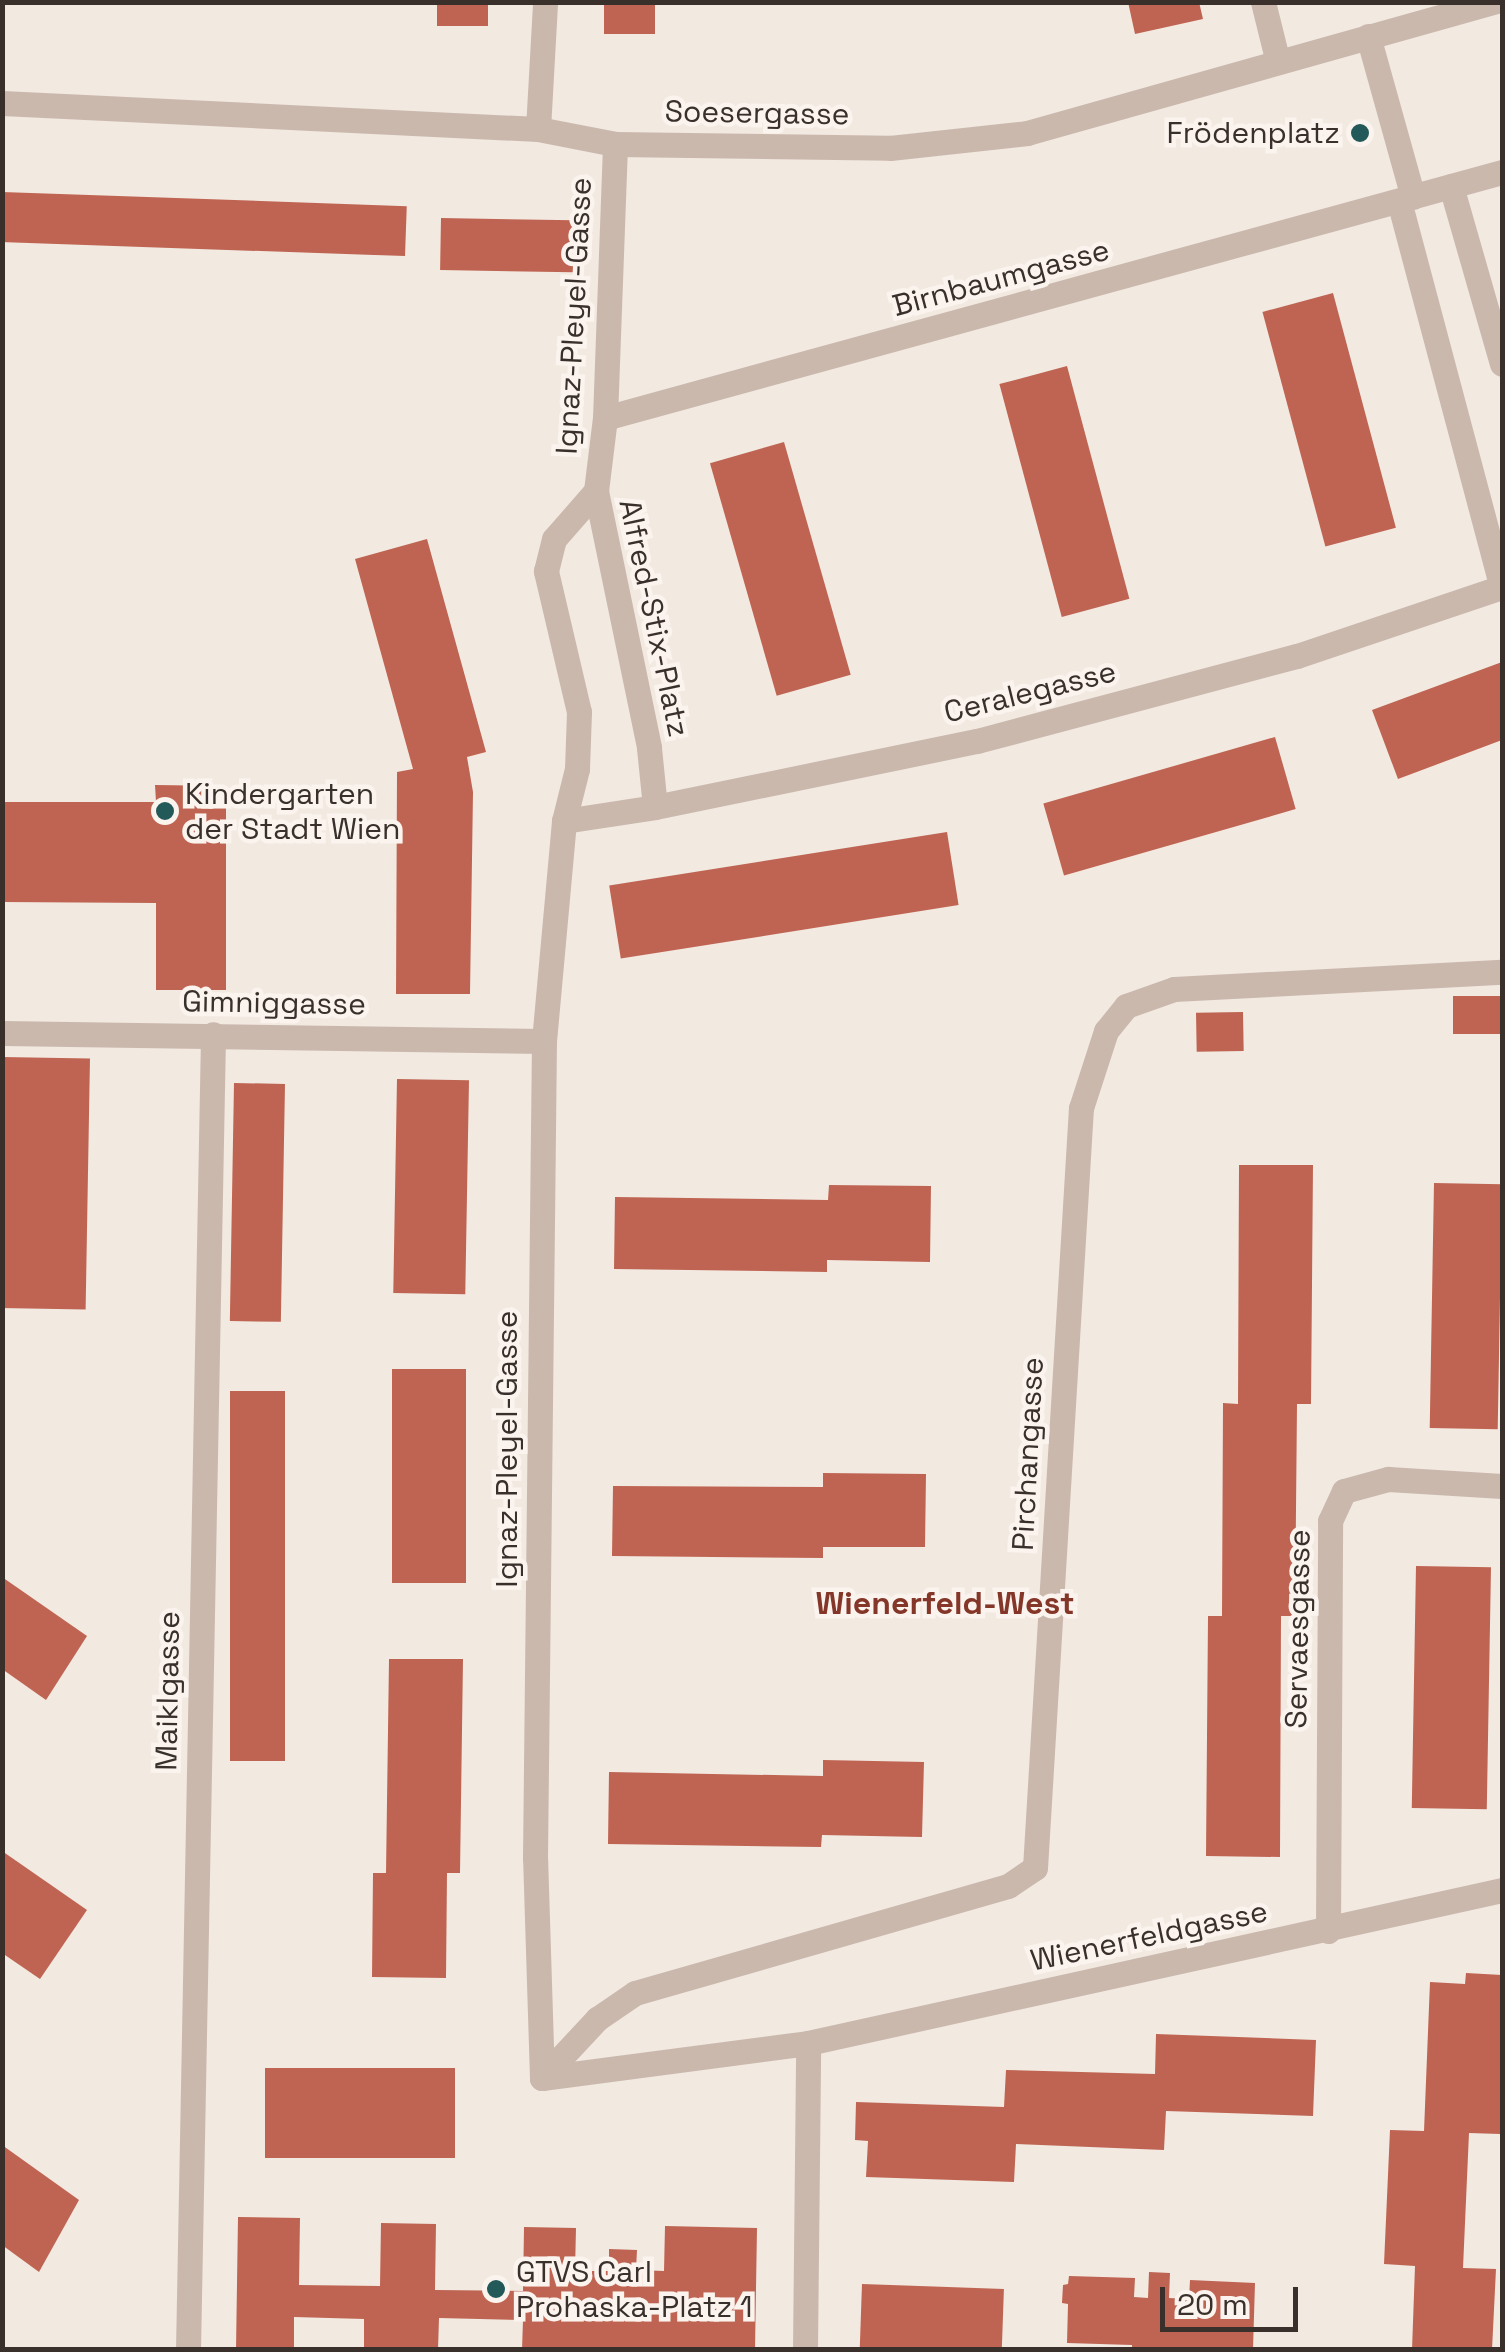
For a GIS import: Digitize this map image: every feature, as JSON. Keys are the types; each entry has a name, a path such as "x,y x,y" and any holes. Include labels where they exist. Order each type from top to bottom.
{"street":[{"path":"538,129 545,2"},
{"path":"1264,2 1278,62"},
{"name":"Soesergasse","path":"2,102 538,129 615,144 890,148 1027,132 1494,2"},
{"path":"1368,36 1502,587"},
{"name":"Ignaz-Pleyel-Gasse","path":"596,491 604,418 615,144"},
{"name":"Birnbaumgasse","path":"604,418 1502,172"},
{"path":"1451,186 1502,364"},
{"name":"Alfred-Stix-Platz","path":"596,491 649,748 655,807"},
{"name":"Alfred-Stix-Platz","path":"564,820 578,769 579,712 546,571 554,539 596,491"},
{"name":"Ceralegasse","path":"564,820 655,807 996,736 1297,656 1502,587"},
{"name":"Ignaz-Pleyel-Gasse","path":"542,2078 534,1858 544,1041 564,820"},
{"name":"Pirchangasse","path":"542,2078 597,2018 635,1993 1008,1886 1035,1868 1081,1108 1106,1032 1126,1006 1174,989 1502,972"},
{"name":"Gimniggasse","path":"2,1033 544,1041"},
{"name":"Maiklgasse","path":"188,2350 214,1034"},
{"name":"Servaesgasse","path":"1328,1930 1330,1521 1344,1491 1388,1479 1502,1486"},
{"name":"Wienerfeldgasse","path":"542,2078 808,2042 1502,1890"},
{"path":"805,2350 808,2042"}],"building":[{"path":"437,2 488,2 488,26 437,26"},
{"path":"604,2 655,2 655,34 604,34"},
{"path":"1128,2 1199,2 1203,19 1135,34"},
{"path":"2,192 407,206 405,256 2,242"},
{"path":"441,218 574,220 573,272 440,270"},
{"path":"1333,293 1396,528 1325,547 1262,312"},
{"path":"1067,366 1129,599 1062,617 999,384"},
{"path":"784,442 851,675 777,696 710,463"},
{"path":"427,539 486,752 467,757 473,792 470,994 396,994 397,772 413,769 355,559"},
{"path":"1502,662 1502,740 1398,779 1372,710"},
{"path":"1275,737 1296,809 1064,876 1043,803"},
{"path":"155,785 226,786 226,990 156,990 156,903 2,902 2,802 156,802"},
{"path":"947,832 959,905 621,959 609,886"},
{"path":"1453,996 1502,996 1502,1034 1453,1034"},
{"path":"1243,1012 1244,1051 1197,1052 1196,1013"},
{"path":"2,1057 90,1059 86,1309 2,1308"},
{"path":"397,1079 469,1080 465,1294 393,1293"},
{"path":"234,1083 285,1084 281,1322 230,1321"},
{"path":"1239,1165 1313,1165 1311,1404 1297,1404 1295,1616 1281,1616 1280,1857 1206,1856 1208,1616 1222,1616 1223,1403 1238,1404"},
{"path":"1434,1183 1502,1184 1498,1429 1430,1428"},
{"path":"829,1185 931,1186 930,1262 827,1260 827,1272 614,1269 615,1197 828,1200"},
{"path":"392,1369 466,1369 466,1583 392,1583"},
{"path":"230,1391 285,1391 285,1761 230,1761"},
{"path":"823,1473 926,1474 925,1547 823,1547 823,1558 612,1556 613,1486 823,1487"},
{"path":"1416,1566 1491,1567 1487,1809 1412,1808"},
{"path":"2,1577 87,1636 46,1700 2,1669"},
{"path":"389,1659 463,1659 460,1873 447,1873 446,1978 372,1977 373,1873 386,1873"},
{"path":"823,1760 924,1762 922,1837 822,1835 821,1847 608,1844 609,1772 823,1776"},
{"path":"2,1851 87,1910 40,1979 2,1953"},
{"path":"1466,1973 1502,1975 1500,2134 1469,2133 1463,2268 1496,2269 1492,2350 1412,2350 1415,2266 1384,2264 1390,2130 1424,2131 1430,1982 1465,1984"},
{"path":"1156,2034 1316,2040 1313,2116 1166,2111 1164,2150 1016,2144 1014,2182 866,2177 868,2141 855,2140 856,2102 1004,2107 1006,2070 1155,2074"},
{"path":"265,2068 455,2068 455,2158 265,2158"},
{"path":"2,2145 79,2200 39,2272 2,2245"},
{"name":"GTVS Carl Prohaska-Platz 1","path":"238,2217 300,2218 299,2285 380,2286 381,2223 436,2224 435,2290 523,2291 524,2227 576,2228 575,2271 609,2271 609,2249 637,2250 636,2270 664,2271 665,2226 757,2228 755,2350 522,2350 523,2320 439,2318 438,2350 364,2350 364,2319 294,2317 294,2350 236,2350"},
{"path":"1149,2272 1170,2273 1169,2298 1189,2299 1190,2280 1255,2283 1253,2350 1132,2350 1132,2345 1067,2343 1068,2304 1062,2303 1063,2285 1068,2284 1069,2276 1135,2278 1134,2297 1148,2298"},
{"path":"862,2284 1004,2289 1002,2350 860,2350"}],"place":[{"name":"Frödenplatz","path":"1360,133"},
{"name":"Kindergarten der Stadt Wien","path":"165,811"},
{"name":"GTVS Carl Prohaska-Platz 1","path":"496,2289"}],"district":[{"name":"Wienerfeld-West","path":"945,1603"}]}
